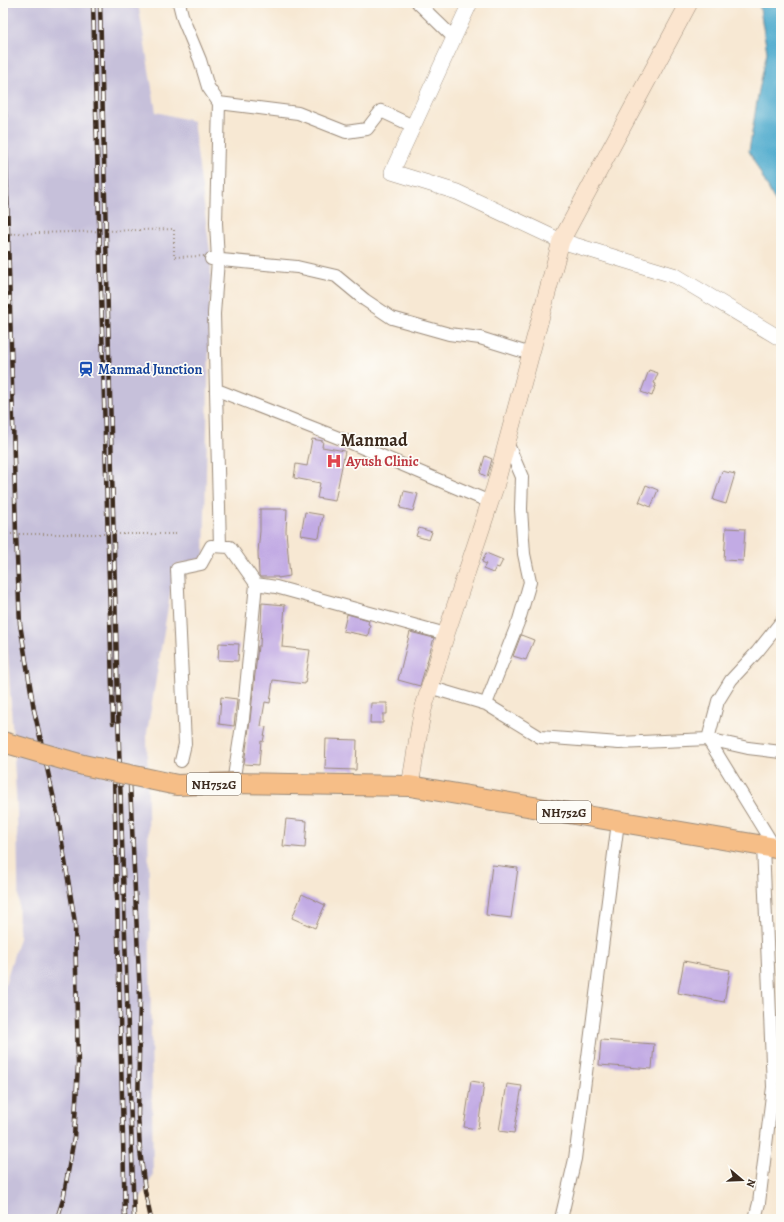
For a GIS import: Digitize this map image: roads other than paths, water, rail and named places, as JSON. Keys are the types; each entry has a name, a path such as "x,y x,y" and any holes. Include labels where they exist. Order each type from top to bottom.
{"highway":[{"name":"NH752G","path":"3,742 83,765 177,785 233,783 410,786 773,847"}],"main road":[{"path":"410,786 422,713 429,687 490,502 561,241 689,3"}],"street":[{"path":"179,3 183,19 200,60 208,87 219,103 216,222 211,258 217,390 220,546"},
{"path":"418,3 454,38"},
{"path":"470,3 392,172 457,192 561,241 676,276 781,339"},
{"path":"219,103 298,113 346,132 367,129 381,111 413,126"},
{"path":"211,258 297,267 336,276 365,300 392,318 449,334 480,338 531,354"},
{"path":"217,390 349,442 490,502"},
{"path":"486,704 520,620 530,582 524,554 521,510 522,478 507,442"},
{"path":"181,761 185,744 177,569 201,564 211,546 230,547 256,584 243,719 233,783"},
{"path":"256,584 276,587 446,634"},
{"path":"755,1219 759,1203 773,1087 773,847 708,739 718,701 731,680 757,652 781,622"},
{"path":"429,687 486,704 540,737 619,743 708,739 748,748 781,752"},
{"path":"561,1219 575,1159 618,822"}],"water":[{"path":"759,3 781,3 781,213 749,151 767,52"}],"railway":[{"path":"93,3 113,723"},
{"path":"100,3 119,746 134,1219"},
{"path":"3,44 16,534 20,624 34,710 58,817 75,923 78,1065 74,1138 63,1200 57,1219"},
{"path":"114,775 125,1219"},
{"path":"130,784 140,997 138,1114 140,1150 145,1191 151,1219"}],"place":[{"name":"Manmad Junction","path":"86,369"},
{"name":"Ayush Clinic","path":"334,461"}],"district":[{"name":"Manmad","path":"374,440"}]}
